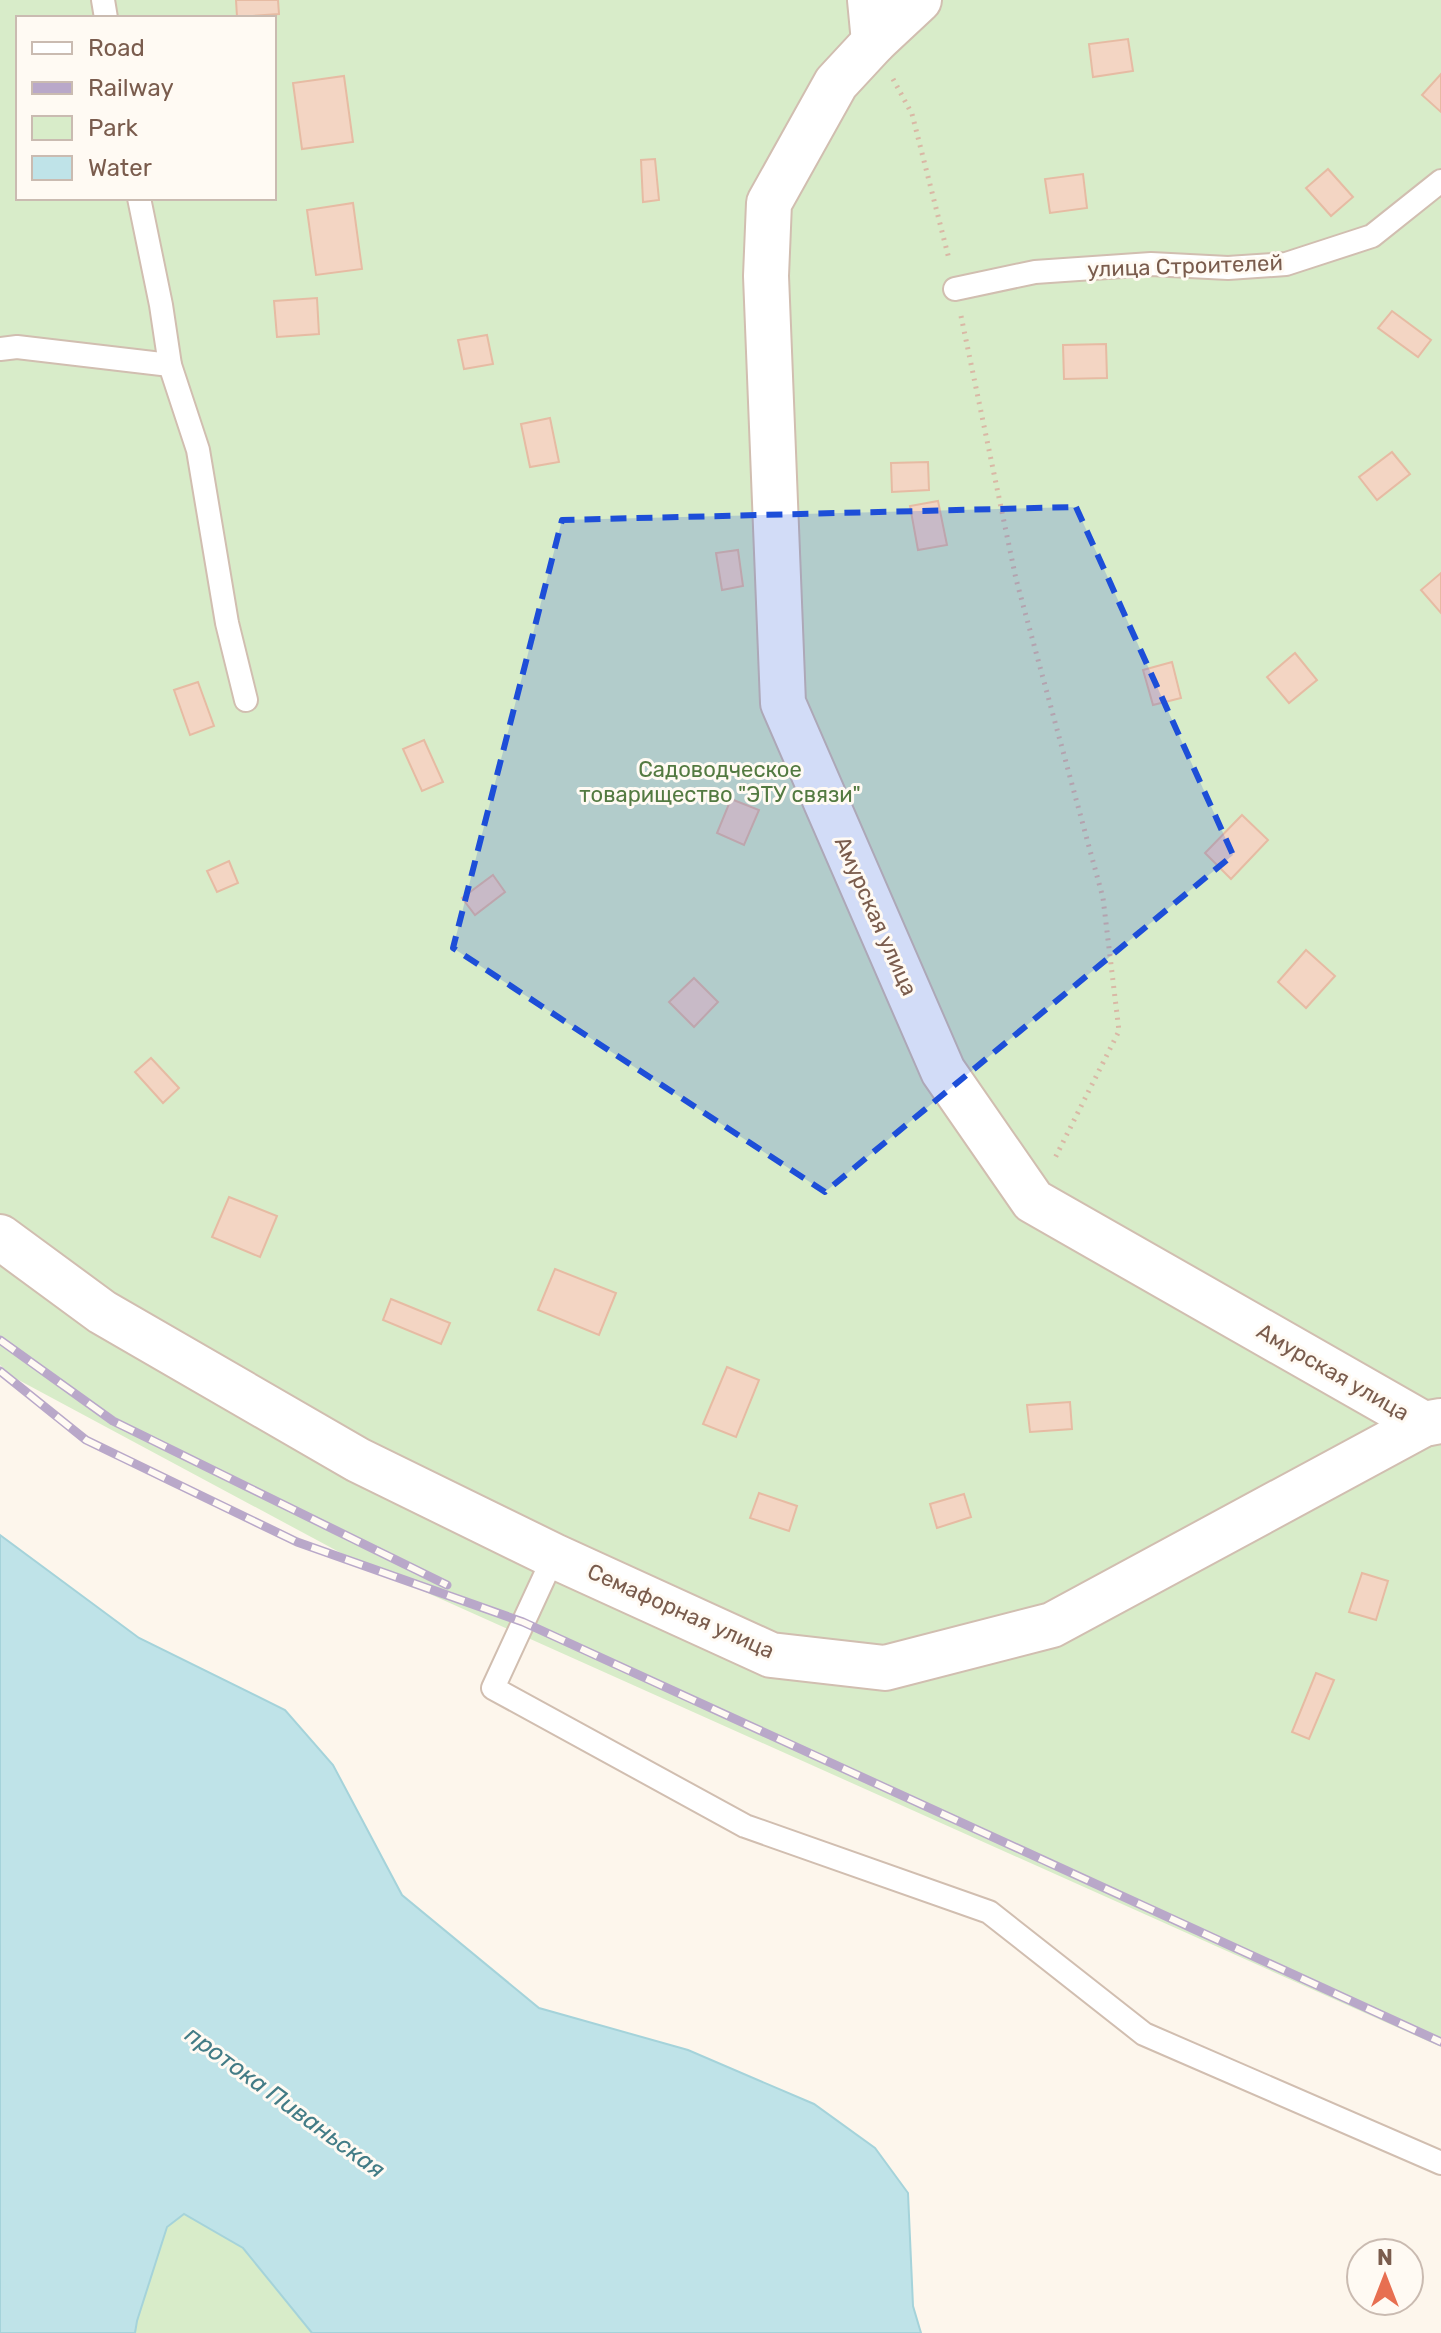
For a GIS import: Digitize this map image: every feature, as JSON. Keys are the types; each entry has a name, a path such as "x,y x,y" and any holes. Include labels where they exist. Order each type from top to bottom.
{"street":[{"name":"Амурская улица","path":"919,0 872,21 769,203 766,276 783,703 943,1071 1033,1201 1432,1422"},
{"name":"Семафорная улица","path":"0,1237 102,1312 358,1460 554,1556 771,1655 885,1668 1052,1625 1432,1422"}],"lane":[{"name":"улица Строителей","path":"955,289 1035,272 1151,264 1228,268 1286,264 1372,236 1441,181"},
{"path":"139,200 170,365 198,450 227,623 246,700"},
{"path":"0,349 17,347 170,365"},
{"path":"554,1556 493,1688 745,1826 989,1912 1144,2034 1441,2163"}],"path":[{"path":"872,21 912,114 955,289 1016,579 1103,898 1119,1031 1033,1201"}],"highlighted area":[{"path":"1076,507 1233,855 825,1192 453,948 562,520"}],"green space":[{"name":"Садоводческое товарищество \"ЭТУ связи\"","path":"0,0 1441,0 1441,2047 354,1560 13,1377 0,1365"},
{"path":"184,2214 243,2248 312,2333 135,2333 167,2227"}],"water":[{"name":"протока Пиваньская","path":"0,1535 139,1638 285,1710 333,1765 402,1895 539,2008 688,2050 814,2104 875,2148 908,2193 913,2306 921,2333 312,2333 243,2248 184,2214 167,2227 135,2333 0,2333"}],"building":[{"path":"236,0 278,0 279,14 237,16"},
{"path":"1128,39 1133,71 1093,77 1089,44"},
{"path":"1441,74 1441,112 1422,95"},
{"path":"344,76 353,142 302,149 293,83"},
{"path":"655,159 659,200 643,202 641,160"},
{"path":"1328,169 1353,197 1331,216 1306,188"},
{"path":"1083,174 1087,208 1050,213 1045,179"},
{"path":"353,203 362,269 316,275 307,210"},
{"path":"317,298 319,334 277,337 274,301"},
{"path":"1392,311 1431,340 1418,357 1378,328"},
{"path":"487,335 493,364 464,369 458,340"},
{"path":"1106,344 1107,378 1064,379 1063,345"},
{"path":"550,418 559,462 530,467 521,424"},
{"path":"1392,452 1410,474 1377,500 1359,477"},
{"path":"928,462 929,490 892,492 891,463"},
{"path":"938,501 947,545 918,550 910,506"},
{"path":"738,550 743,586 722,590 716,553"},
{"path":"1441,573 1441,613 1421,590"},
{"path":"1295,653 1317,680 1289,703 1267,677"},
{"path":"1172,662 1181,698 1153,705 1143,670"},
{"path":"198,682 214,726 190,735 174,690"},
{"path":"424,740 443,782 422,791 403,749"},
{"path":"731,799 759,810 744,845 717,833"},
{"path":"1242,815 1268,840 1231,879 1205,853"},
{"path":"229,861 238,883 217,892 207,871"},
{"path":"493,875 505,892 475,915 462,898"},
{"path":"1306,950 1335,976 1306,1008 1278,982"},
{"path":"694,978 718,1002 694,1027 669,1002"},
{"path":"151,1058 179,1088 163,1103 135,1072"},
{"path":"229,1197 277,1216 260,1257 212,1237"},
{"path":"555,1269 616,1293 599,1335 538,1310"},
{"path":"391,1299 450,1323 441,1344 383,1320"},
{"path":"727,1367 759,1380 736,1437 703,1424"},
{"path":"1070,1402 1072,1429 1030,1432 1027,1405"},
{"path":"759,1493 797,1506 789,1531 750,1518"},
{"path":"964,1494 971,1517 937,1528 930,1504"},
{"path":"1362,1573 1388,1581 1376,1620 1349,1612"},
{"path":"1316,1673 1334,1680 1309,1739 1292,1732"}],"railway":[{"path":"0,1340 113,1421 447,1585"},
{"path":"0,1371 86,1440 297,1542 523,1622 1441,2042"}]}
